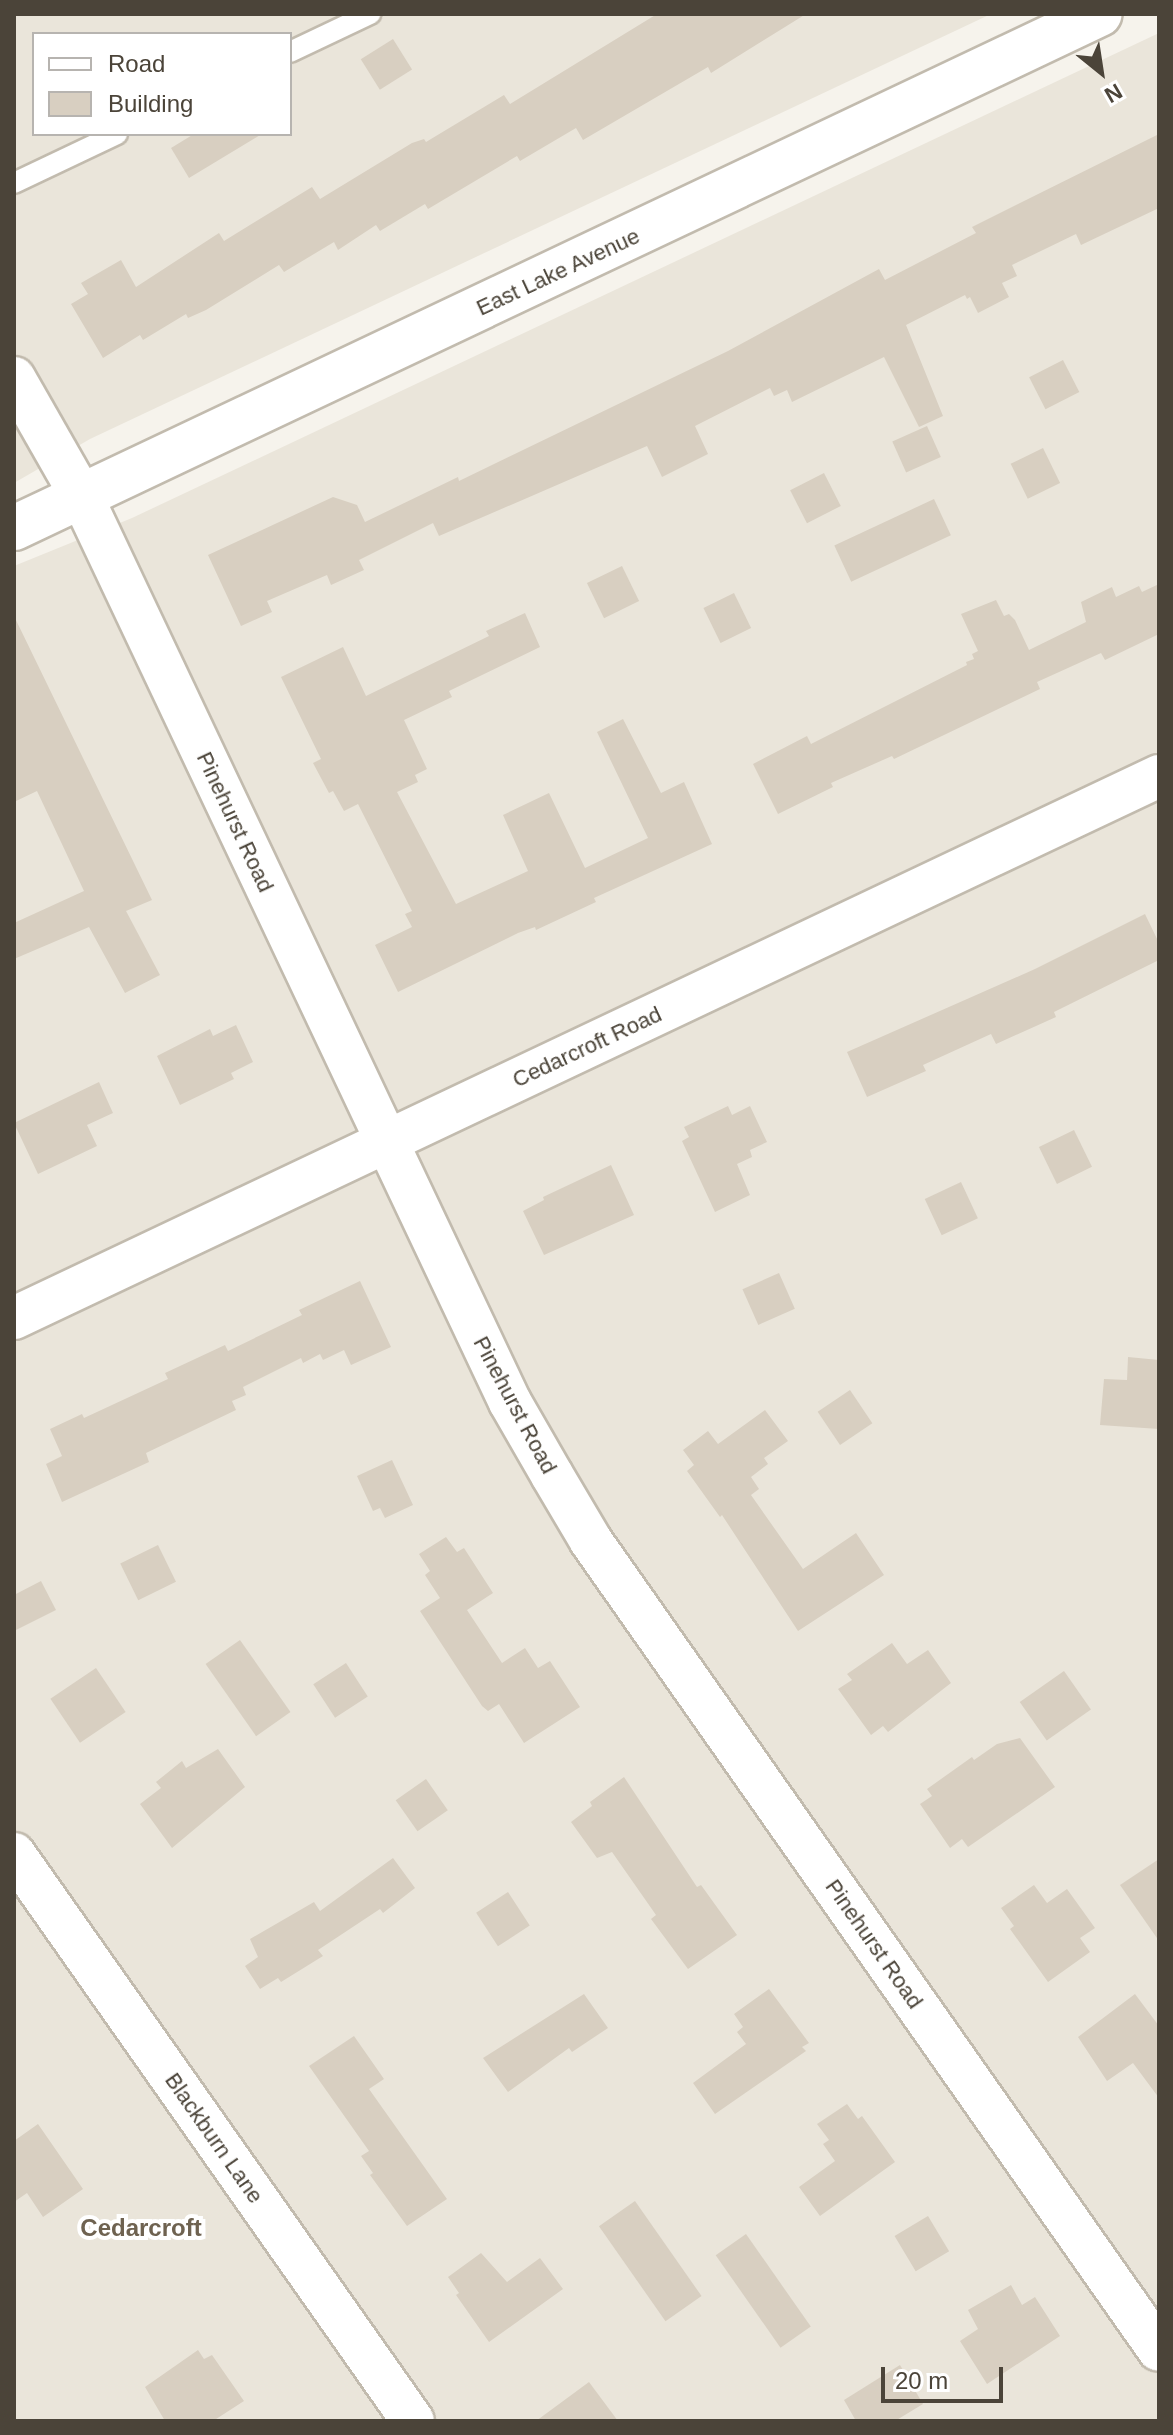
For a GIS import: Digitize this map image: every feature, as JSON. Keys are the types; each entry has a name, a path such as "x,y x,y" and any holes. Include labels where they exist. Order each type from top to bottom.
{"street":[{"name":"East Lake Avenue","path":"14,528 1100,14"},
{"name":"Pinehurst Road","path":"14,378 82,497 510,1402 591,1541 1159,2350"},
{"name":"Cedarcroft Road","path":"14,1318 1159,776"},
{"name":"Blackburn Lane","path":"14,1854 413,2421"}],"lane":[{"path":"292,51 370,14"},
{"path":"14,183 113,136"}],"shaded area":[{"path":"14,14 991,14 90,439 14,483"},
{"path":"1159,33 1159,2421 14,2421 14,566 132,518"}],"building":[{"path":"657,14 806,14 711,73 708,67 583,140 576,128 520,161 517,156 428,209 425,204 380,231 376,225 338,250 334,242 284,272 279,265 206,310 188,318 186,314 143,340 140,335 103,358 71,304 88,294 81,283 121,260 136,287 219,233 224,241 312,187 320,199 412,143 424,139 426,142 504,95 510,104"},
{"path":"393,39 412,70 380,90 361,59"},
{"path":"1159,134 1159,208 1081,245 1076,234 1012,265 1017,276 1002,283 1009,297 978,313 970,297 967,299 965,295 906,325 943,416 919,427 884,357 792,402 787,390 774,396 770,388 695,426 708,454 662,477 647,446 439,536 433,523 359,560 364,570 331,585 327,575 267,601 272,612 241,626 208,555 333,497 357,505 365,522 458,477 459,481 728,351 879,269 885,280 976,233 972,227"},
{"path":"191,136 259,136 189,178 171,148"},
{"path":"1063,360 1079,392 1045,409 1029,377"},
{"path":"927,426 941,457 906,473 892,441"},
{"path":"1043,448 1060,483 1028,499 1011,464"},
{"path":"824,473 841,506 807,523 790,490"},
{"path":"934,499 951,535 851,582 834,545"},
{"path":"622,566 639,601 604,618 587,583"},
{"path":"1159,584 1159,634 1105,660 1101,653 1037,682 1040,689 894,759 892,756 831,783 833,787 778,814 753,764 807,736 811,744 967,665 966,662 974,659 972,654 978,651 961,614 996,600 1004,616 1009,614 1015,620 1029,650 1086,622 1081,602 1112,587 1116,597 1139,586 1142,592"},
{"path":"734,593 751,628 721,643 703,608"},
{"path":"525,613 540,647 449,691 452,697 404,720 427,769 415,775 418,782 397,792 456,904 528,871 503,815 549,793 585,868 648,838 597,732 623,719 661,793 684,782 712,844 594,898 596,902 536,930 535,927 518,933 398,992 375,945 412,927 405,914 412,911 358,804 344,811 333,791 329,793 313,763 321,759 281,677 343,647 366,696 489,636 486,631"},
{"path":"14,616 152,900 126,911 160,975 125,993 89,927 14,959 14,923 84,891 37,791 14,802"},
{"path":"1145,914 1159,943 1159,960 1054,1012 1056,1017 996,1044 991,1034 923,1065 926,1071 867,1097 847,1052 1035,969"},
{"path":"236,1025 253,1062 231,1073 234,1079 180,1105 157,1056 210,1029 213,1036"},
{"path":"99,1082 113,1113 87,1125 97,1146 38,1174 14,1123"},
{"path":"728,1106 732,1115 750,1106 767,1142 750,1150 752,1157 737,1164 750,1195 715,1212 682,1141 689,1137 684,1127"},
{"path":"1074,1130 1092,1167 1057,1184 1039,1147"},
{"path":"611,1165 634,1215 544,1255 523,1211 544,1200 543,1197"},
{"path":"961,1182 978,1218 942,1235 925,1199"},
{"path":"779,1273 795,1309 758,1325 742,1289"},
{"path":"360,1281 391,1347 351,1365 344,1350 323,1360 320,1354 303,1363 301,1358 243,1387 246,1395 232,1401 236,1410 146,1453 149,1462 62,1502 46,1464 62,1456 50,1429 82,1414 84,1418 168,1379 165,1373 225,1345 228,1351 302,1315 299,1310"},
{"path":"1128,1357 1159,1360 1159,1429 1100,1425 1104,1379 1127,1380"},
{"path":"850,1390 872,1423 840,1445 818,1412"},
{"path":"765,1410 788,1441 764,1458 768,1464 751,1477 759,1489 751,1495 803,1569 856,1533 884,1575 798,1631 722,1515 720,1517 687,1471 694,1465 683,1450 708,1431 718,1444"},
{"path":"392,1460 413,1505 385,1518 380,1508 373,1511 357,1476"},
{"path":"446,1537 457,1552 464,1548 493,1593 467,1610 502,1663 525,1648 538,1668 550,1661 580,1707 524,1743 499,1704 488,1711 482,1706 420,1611 440,1598 425,1575 430,1571 419,1554"},
{"path":"158,1545 176,1582 138,1600 120,1563"},
{"path":"41,1581 56,1610 14,1631 14,1595"},
{"path":"240,1640 290,1712 256,1736 206,1664"},
{"path":"892,1643 907,1664 928,1650 951,1683 888,1732 883,1726 871,1735 838,1689 852,1680 847,1674"},
{"path":"346,1663 368,1697 335,1718 313,1684"},
{"path":"96,1668 126,1712 80,1743 50,1699"},
{"path":"1064,1671 1091,1710 1047,1740 1020,1702"},
{"path":"1020,1738 1055,1787 968,1847 962,1839 950,1848 920,1804 932,1796 927,1789 972,1757 974,1760 997,1744"},
{"path":"218,1749 245,1787 172,1848 140,1804 161,1788 156,1782 182,1761 186,1768"},
{"path":"624,1777 697,1887 701,1885 737,1935 688,1969 651,1919 656,1915 612,1852 597,1858 571,1822 592,1806 590,1802"},
{"path":"426,1779 448,1810 417,1831 396,1800"},
{"path":"393,1858 415,1888 383,1913 380,1909 318,1950 323,1956 281,1982 278,1978 260,1989 245,1966 258,1957 250,1939 314,1902 320,1911"},
{"path":"1159,1859 1159,1941 1120,1885"},
{"path":"1034,1885 1047,1903 1067,1889 1095,1928 1080,1938 1090,1952 1048,1982 1010,1929 1014,1926 1001,1908"},
{"path":"508,1892 530,1926 498,1946 476,1913"},
{"path":"769,1989 809,2043 802,2047 806,2051 715,2114 693,2083 746,2044 737,2032 743,2027 734,2014"},
{"path":"584,1994 608,2028 572,2052 569,2048 508,2092 483,2058"},
{"path":"1135,1994 1159,2026 1159,2098 1133,2063 1107,2081 1078,2037"},
{"path":"354,2036 384,2079 369,2089 447,2199 407,2226 370,2175 373,2173 361,2156 369,2151 309,2066"},
{"path":"847,2104 858,2119 862,2116 895,2162 820,2216 799,2187 835,2161 823,2144 829,2140 817,2124"},
{"path":"38,2124 83,2189 43,2217 27,2193 14,2202 14,2141"},
{"path":"635,2201 702,2296 665,2321 599,2226"},
{"path":"928,2216 949,2251 916,2271 895,2236"},
{"path":"746,2234 811,2327 781,2348 716,2255"},
{"path":"481,2253 507,2282 540,2258 563,2289 489,2342 456,2295 459,2293 448,2277"},
{"path":"1011,2285 1022,2305 1035,2297 1060,2336 987,2384 960,2341 978,2329 968,2310"},
{"path":"198,2350 204,2359 212,2355 244,2401 213,2421 165,2421 145,2387"},
{"path":"900,2365 923,2404 895,2421 856,2421 844,2400"},
{"path":"589,2382 618,2421 536,2421"}],"district":[{"name":"Cedarcroft","path":"141,2228"}]}
